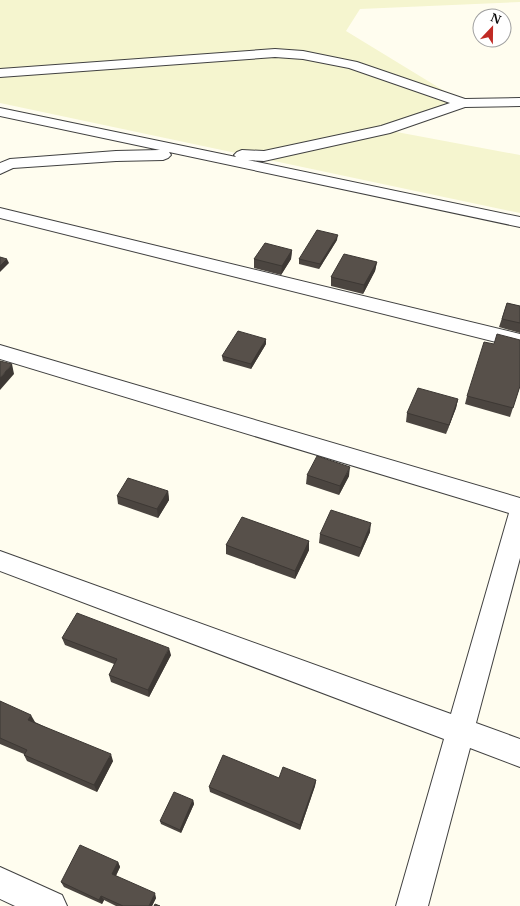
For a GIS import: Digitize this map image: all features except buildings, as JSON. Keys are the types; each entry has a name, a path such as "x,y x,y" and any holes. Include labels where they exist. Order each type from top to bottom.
{"street":[{"path":"0,73 275,53 303,55 352,65 464,103"},
{"path":"0,168 10,164 116,156 264,156 385,130 464,103 520,102"},
{"path":"0,112 520,222"},
{"path":"0,213 520,341"},
{"path":"0,352 520,507"},
{"path":"412,906 520,514"},
{"path":"0,561 520,753"},
{"path":"0,882 51,906"}],"green space":[{"path":"0,0 520,0 520,2 360,9 346,31 464,103 386,130 520,155 520,213 0,103"}]}
